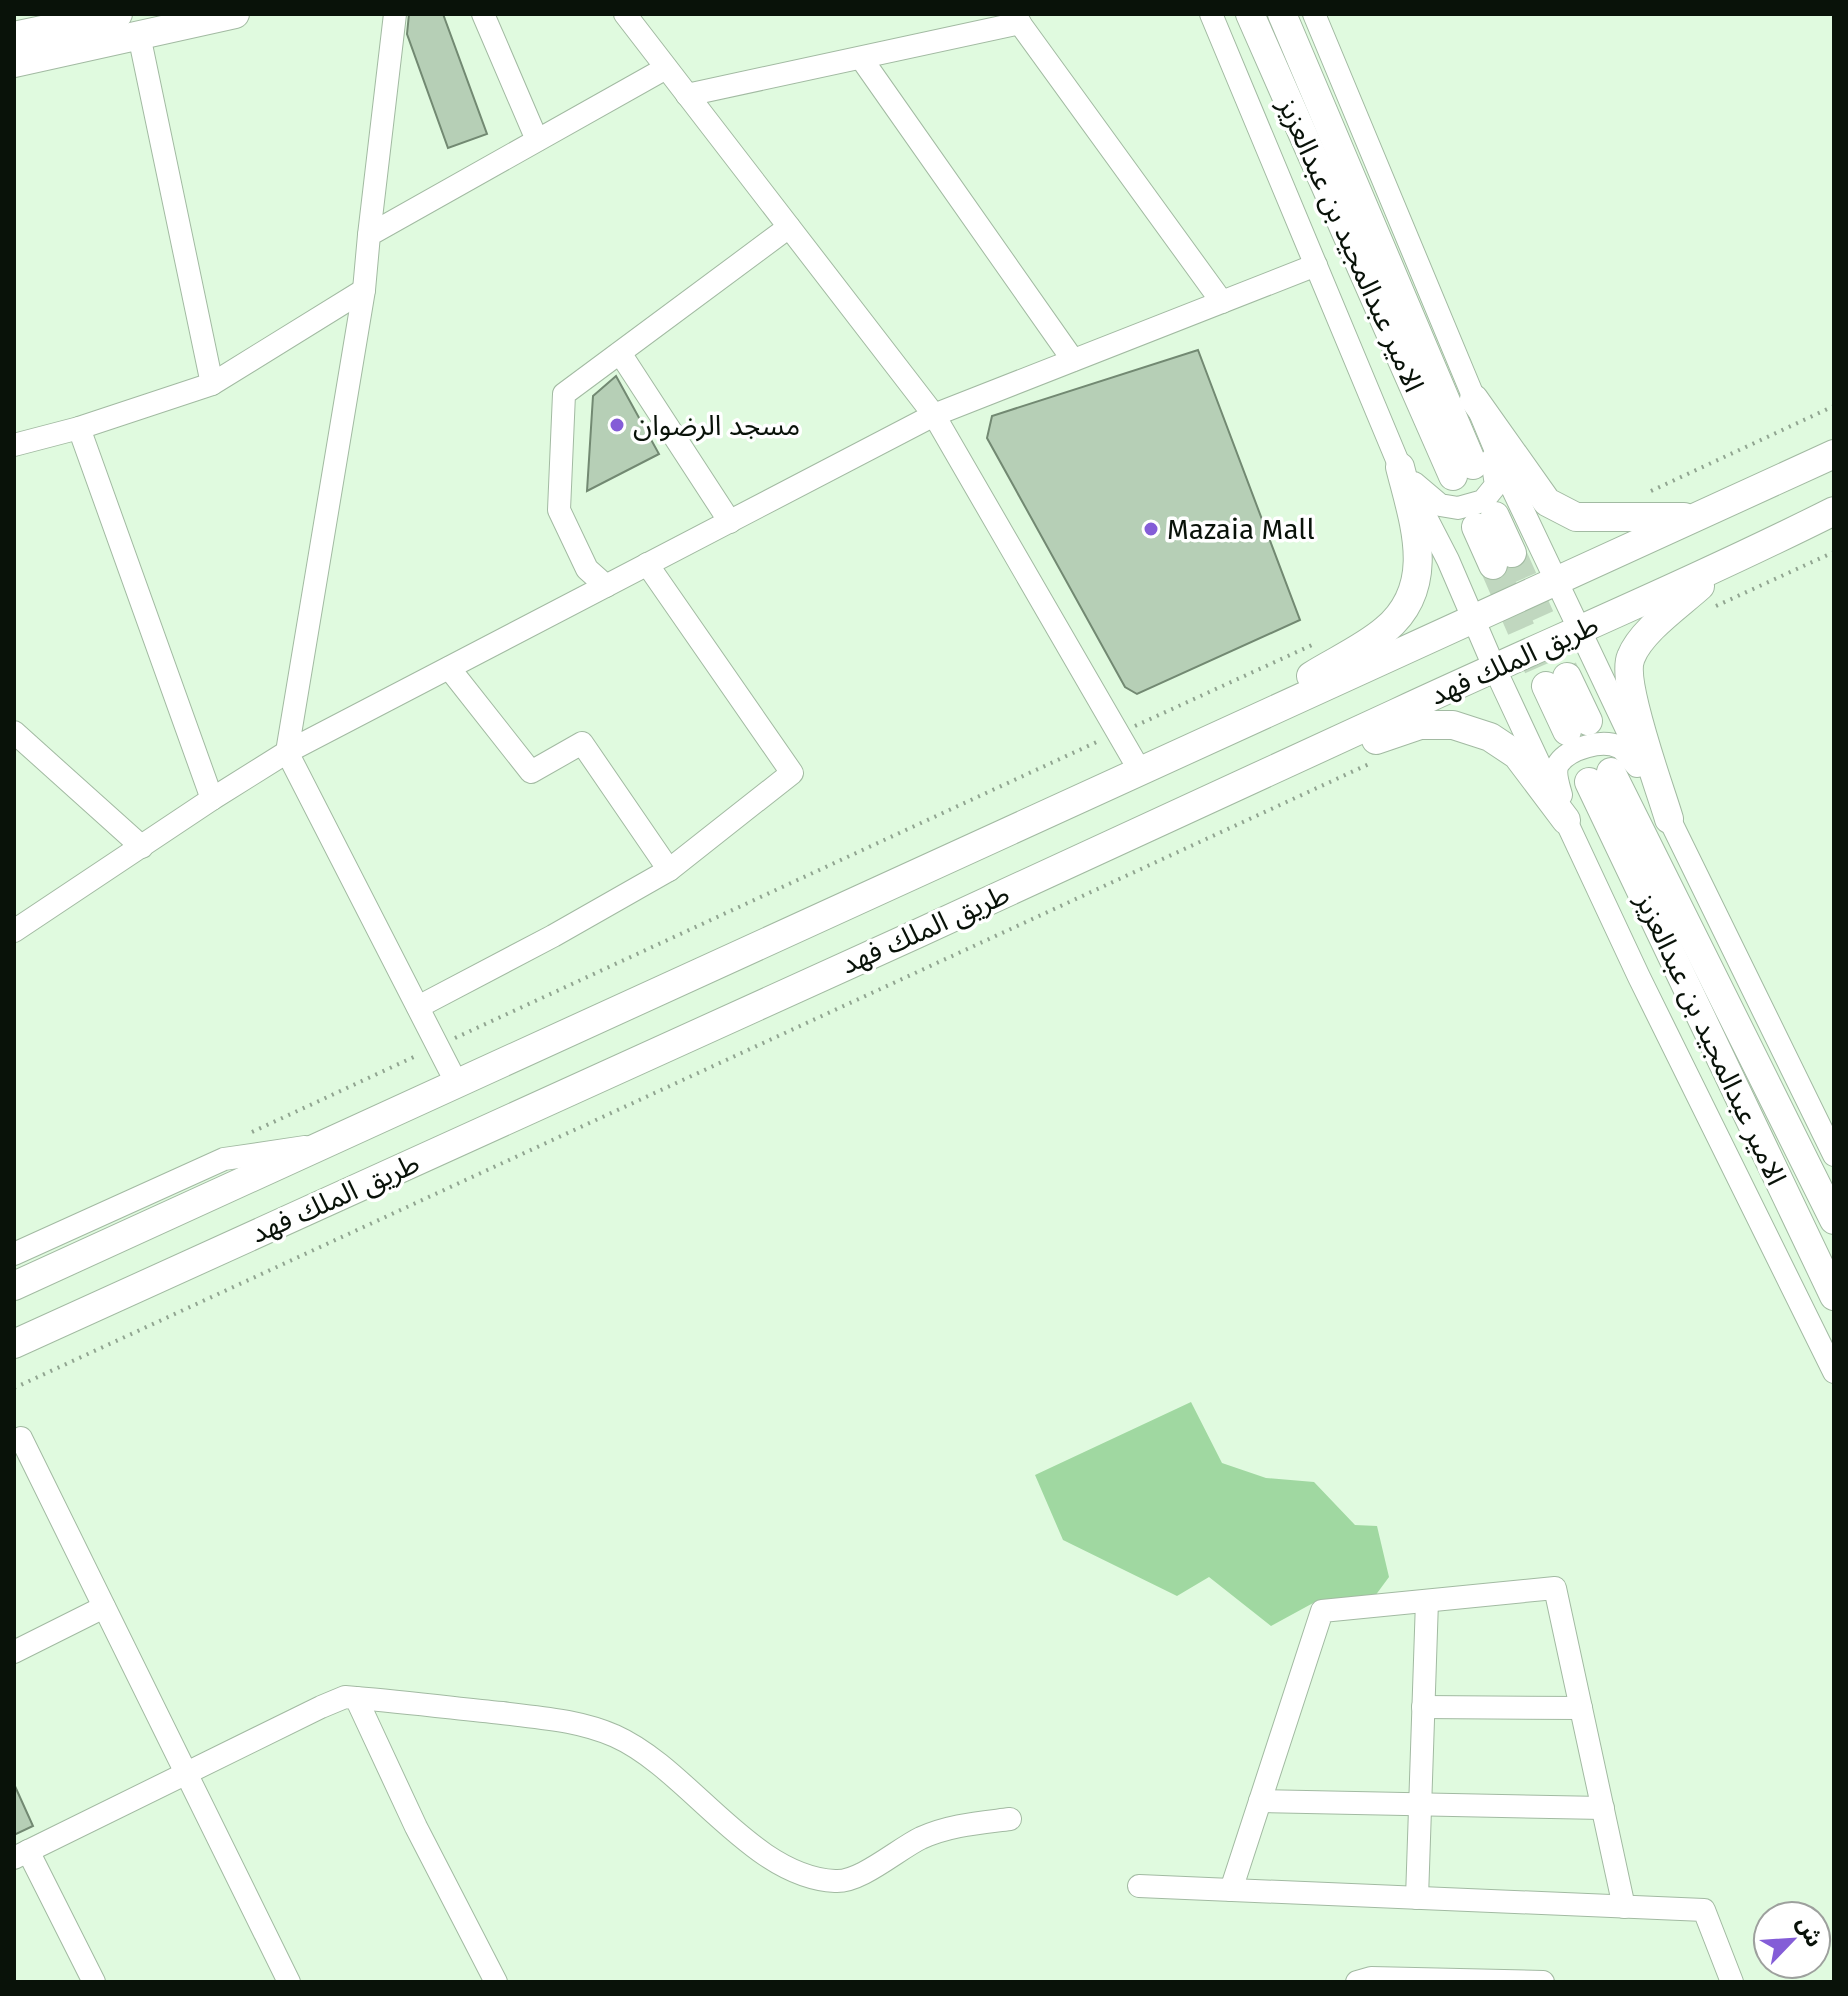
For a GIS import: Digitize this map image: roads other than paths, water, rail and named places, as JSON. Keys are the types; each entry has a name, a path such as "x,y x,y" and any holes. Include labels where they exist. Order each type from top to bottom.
{"main road":[{"path":"27,27 118,14"},
{"path":"14,63 235,14"},
{"name":"الامير عبدالمجيد بن عبدالعزيز","path":"1250,14 1463,471 1282,14"},
{"path":"1477,405 1547,502 1576,517 1696,517"},
{"name":"طريق الملك فهد","path":"14,1286 1834,454"},
{"path":"1208,740 1385,630 1404,610 1419,570 1418,540 1400,467"},
{"name":"طريق الملك فهد","path":"14,1344 1228,792 1494,667 1718,569 1834,511"},
{"path":"1486,521 1502,559"},
{"path":"1669,819 1631,690 1630,659 1645,636 1718,569"},
{"path":"1557,682 1577,726"},
{"path":"1228,792 1420,725 1453,725 1490,737 1517,755 1566,820"},
{"name":"الامير عبدالمجيد بن عبدالعزيز","path":"1832,1215 1600,777 1834,1296"}],"street":[{"path":"395,14 364,290 287,752 457,1084"},
{"path":"483,14 537,140"},
{"path":"625,14 934,415 1140,771"},
{"path":"1211,14 1400,467 1448,560 1494,667 1646,991 1834,1372"},
{"path":"1314,14 1477,405 1556,581 1834,1155"},
{"path":"687,95 861,58 1016,19 1222,302"},
{"path":"139,35 212,384"},
{"path":"861,58 1073,360"},
{"path":"369,235 666,68"},
{"path":"606,586 587,569 559,510 564,394 789,227"},
{"path":"14,931 287,752 934,415 1316,265"},
{"path":"14,445 79,428 212,384 364,290"},
{"path":"620,353 730,522"},
{"path":"1400,467 1423,493 1440,505 1458,508 1483,501 1496,485 1491,451 1477,405"},
{"path":"79,428 212,799"},
{"path":"418,1007 669,870 792,773 647,564"},
{"path":"449,668 531,772 582,743 669,870"},
{"path":"14,732 142,847"},
{"path":"1566,820 1556,772 1559,763 1596,742 1620,748 1654,787"},
{"path":"14,1254 224,1159 326,1144"},
{"path":"14,1442 21,1438 289,1982"},
{"path":"1231,1890 1322,1611 1555,1588 1624,1907"},
{"path":"1417,1898 1427,1601"},
{"path":"14,1652 104,1607"},
{"path":"94,1982 21,1854 345,1697 579,1722 648,1754 761,1853 820,1880 840,1882 880,1864 919,1839 951,1826 1010,1819"},
{"path":"356,1698 416,1827 496,1982"},
{"path":"1423,1707 1581,1708"},
{"path":"1260,1801 1603,1808"},
{"path":"1139,1886 1704,1910 1732,1982"},
{"path":"1357,1982 1371,1978 1543,1982"}],"tunnel":[{"path":"1512,553 1567,677"},
{"path":"1493,565 1546,686"}],"place":[{"name":"مسجد الرضوان","path":"617,425"},
{"name":"Mazaia Mall","path":"1151,529"}]}
